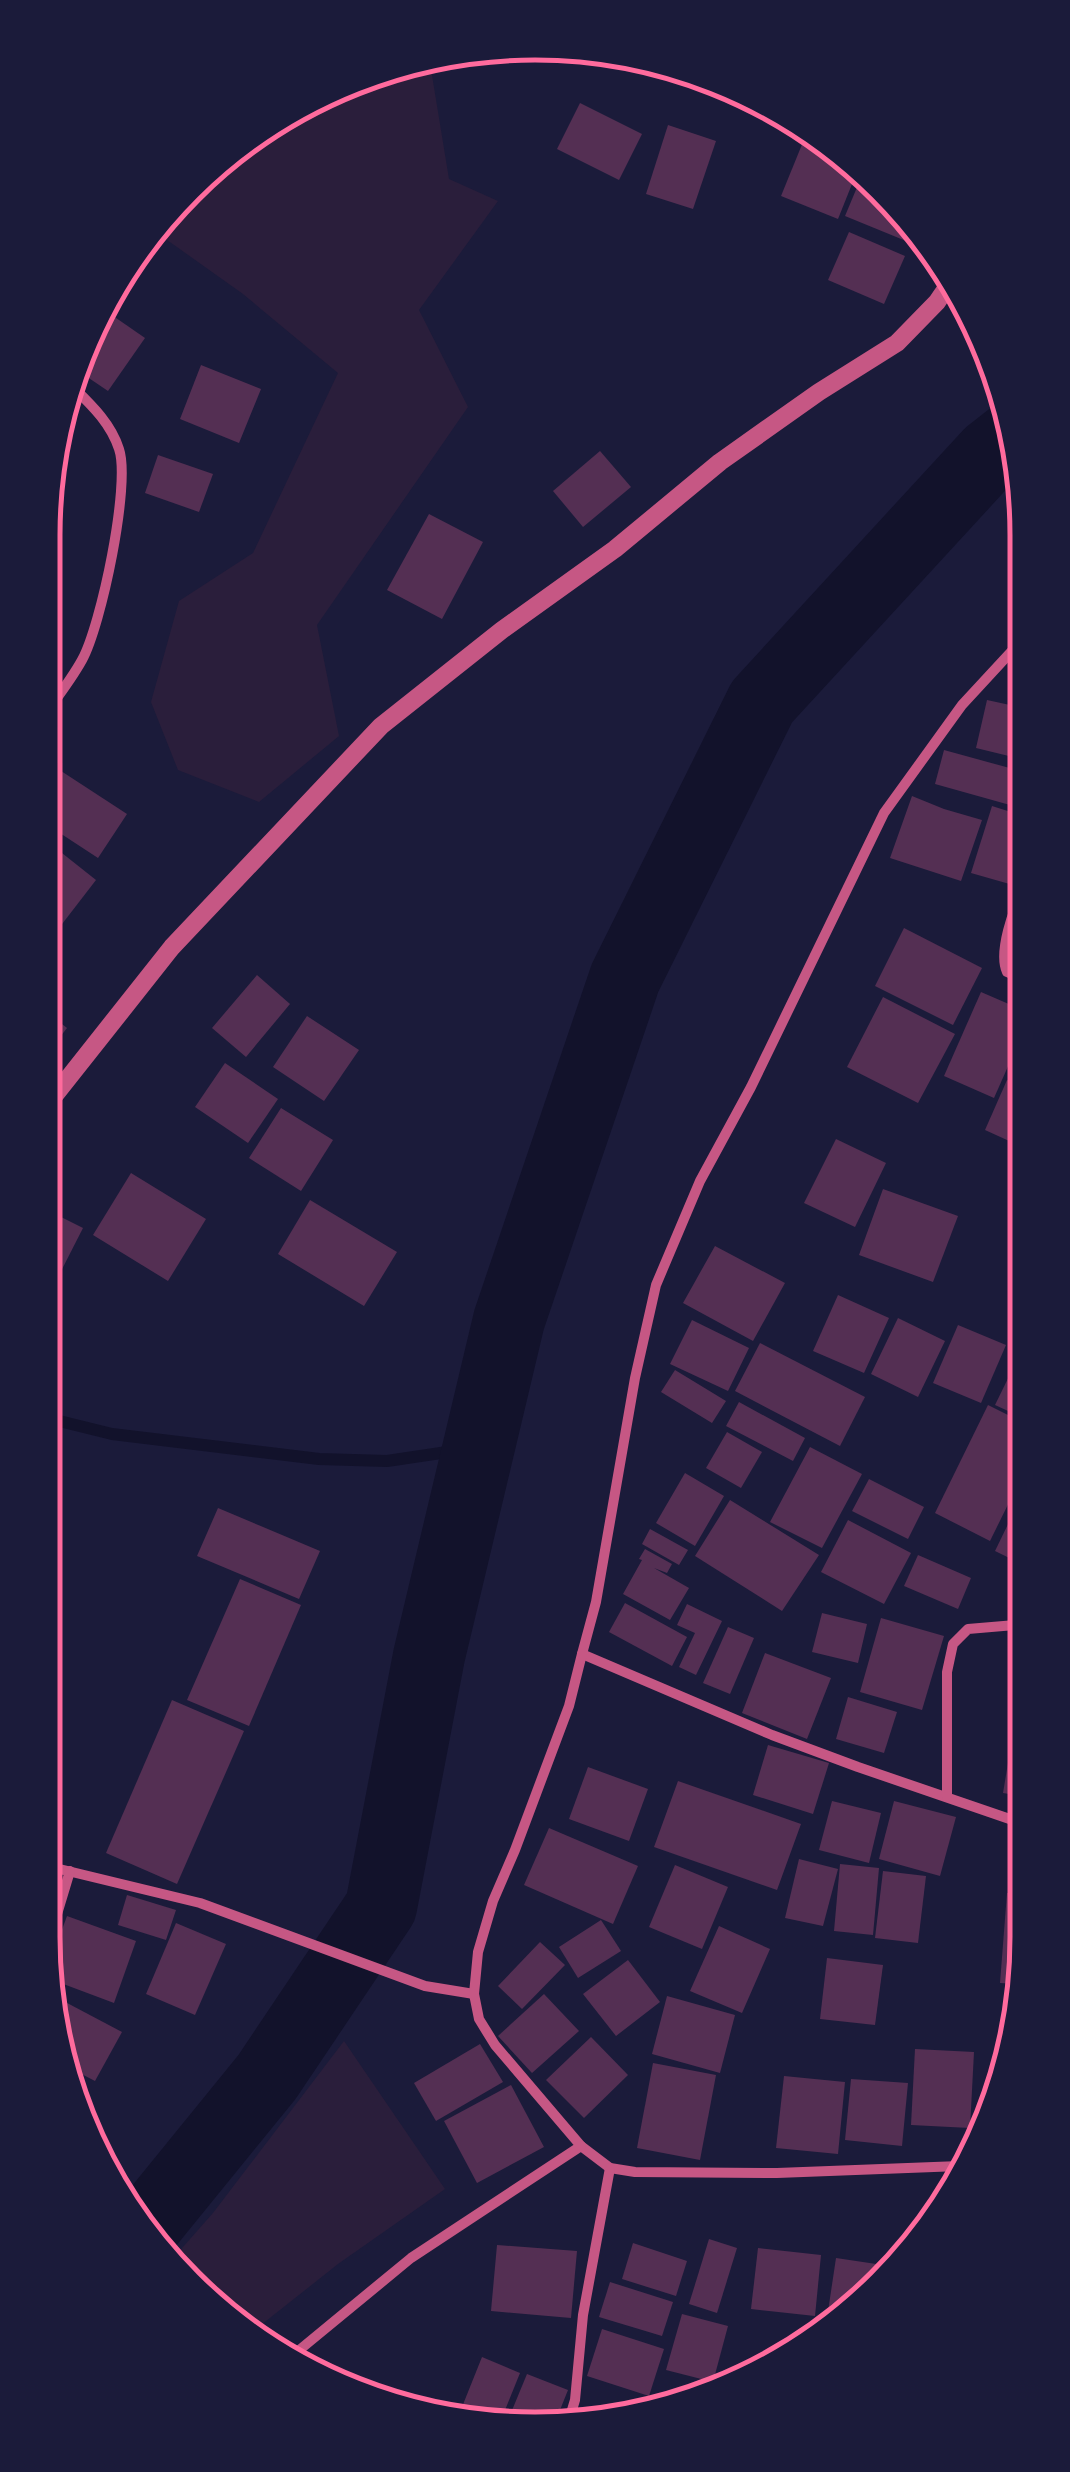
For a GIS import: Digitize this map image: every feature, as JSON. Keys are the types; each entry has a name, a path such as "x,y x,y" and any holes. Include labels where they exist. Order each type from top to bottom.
{"street":[{"path":"60,1088 224,889 381,726 502,630 614,549 720,462 897,343 943,293"},
{"path":"60,693 84,659 106,592 120,497 120,452 104,418 81,395"},
{"path":"950,2166 777,2173 610,2168 582,2146 495,2045 479,2020 474,1994 478,1952 492,1901 516,1850 569,1706 596,1602 612,1501 656,1285 700,1181 751,1087 884,813 962,704 1010,654"},
{"path":"1010,927 1003,962 1010,973"},
{"path":"947,1798 947,1672 954,1644 968,1630 1010,1626"},
{"path":"582,1654 772,1735 1010,1820"},
{"path":"60,1869 200,1903 425,1986 474,1994"},
{"path":"60,1906 70,1871"},
{"path":"300,2350 411,2258 582,2146"},
{"path":"572,2410 583,2315 610,2168"}],"shaded area":[{"path":"431,71 449,179 498,201 419,310 468,407 317,625 339,736 259,802 178,770 151,702 179,601 253,553 338,373 243,294 165,238 199,199 271,140 353,96"},
{"path":"344,2041 445,2189 338,2264 261,2325 222,2294 179,2251"}],"building":[{"path":"580,103 642,134 619,180 557,149"},
{"path":"668,125 716,141 693,209 646,194"},
{"path":"803,143 853,182 838,219 781,196"},
{"path":"857,187 907,240 906,241 845,216"},
{"path":"849,232 905,256 884,304 828,280"},
{"path":"114,316 145,338 108,391 87,377"},
{"path":"201,365 261,389 239,443 180,419"},
{"path":"600,451 631,487 583,527 553,491"},
{"path":"158,455 213,474 199,512 145,493"},
{"path":"429,514 483,542 442,619 387,590"},
{"path":"987,700 1010,705 1010,756 976,748"},
{"path":"944,750 1010,768 1010,805 935,784"},
{"path":"60,770 127,814 98,858 60,833"},
{"path":"912,796 982,820 961,881 890,858"},
{"path":"992,806 1010,812 1010,884 971,873"},
{"path":"60,851 96,880 60,927"},
{"path":"904,928 982,968 953,1025 875,986"},
{"path":"257,975 290,1004 246,1057 212,1028"},
{"path":"981,992 1010,1005 1010,1062 994,1098 944,1076"},
{"path":"883,997 955,1034 918,1103 847,1067"},
{"path":"307,1016 359,1050 324,1101 273,1067"},
{"path":"225,1063 278,1099 248,1143 195,1107"},
{"path":"1007,1080 1010,1081 1010,1141 985,1130"},
{"path":"281,1108 333,1140 301,1191 249,1158"},
{"path":"836,1139 886,1163 855,1227 804,1203"},
{"path":"131,1173 206,1219 168,1281 93,1235"},
{"path":"883,1189 958,1216 933,1282 859,1255"},
{"path":"310,1200 397,1252 364,1306 278,1254"},
{"path":"60,1216 83,1228 60,1273"},
{"path":"715,1246 785,1283 753,1341 683,1303"},
{"path":"838,1295 889,1318 864,1373 813,1351"},
{"path":"898,1318 945,1341 918,1397 871,1374"},
{"path":"692,1320 749,1348 728,1391 670,1364"},
{"path":"958,1325 1006,1345 981,1403 933,1383"},
{"path":"760,1343 865,1397 840,1446 735,1391"},
{"path":"675,1370 726,1401 712,1423 661,1392"},
{"path":"1010,1374 1010,1412 995,1405"},
{"path":"739,1402 805,1438 793,1461 726,1426"},
{"path":"988,1405 1010,1416 1010,1500 990,1541 935,1513"},
{"path":"727,1432 762,1452 741,1488 706,1468"},
{"path":"810,1447 862,1474 822,1548 770,1522"},
{"path":"685,1473 724,1496 695,1546 656,1523"},
{"path":"869,1479 924,1507 908,1539 852,1511"},
{"path":"730,1500 819,1555 782,1611 695,1556"},
{"path":"218,1508 320,1551 299,1599 197,1556"},
{"path":"848,1520 911,1553 884,1604 821,1572"},
{"path":"1010,1520 1010,1558 995,1551"},
{"path":"650,1529 688,1550 679,1565 642,1544"},
{"path":"645,1549 672,1564 667,1573 654,1568 689,1588 670,1620 623,1594"},
{"path":"918,1555 971,1578 958,1609 904,1586"},
{"path":"240,1579 301,1605 249,1726 187,1700"},
{"path":"625,1603 687,1637 672,1666 609,1632"},
{"path":"687,1604 722,1621 696,1675 679,1667 695,1633 677,1625"},
{"path":"822,1613 867,1624 858,1663 812,1652"},
{"path":"881,1618 944,1636 922,1710 860,1692"},
{"path":"728,1627 754,1638 730,1694 703,1683"},
{"path":"765,1653 831,1678 807,1739 742,1713"},
{"path":"848,1697 897,1712 884,1753 836,1739"},
{"path":"172,1700 244,1731 177,1884 106,1853"},
{"path":"768,1745 829,1763 813,1814 753,1795"},
{"path":"1010,1751 1010,1794 1003,1793"},
{"path":"588,1767 648,1789 629,1841 569,1819"},
{"path":"678,1781 801,1824 777,1890 654,1847"},
{"path":"832,1801 881,1813 869,1863 819,1850"},
{"path":"894,1801 956,1817 940,1876 879,1859"},
{"path":"549,1828 638,1866 613,1924 524,1885"},
{"path":"799,1859 838,1869 823,1926 785,1918"},
{"path":"840,1864 879,1868 873,1935 834,1931"},
{"path":"675,1865 728,1887 702,1949 649,1927"},
{"path":"883,1871 926,1876 918,1943 875,1938"},
{"path":"1007,1893 1010,1893 1008,1983 1000,1983"},
{"path":"127,1895 176,1910 166,1940 118,1925"},
{"path":"67,1916 136,1941 114,2003 63,1984 60,1935"},
{"path":"601,1920 621,1951 578,1978 559,1947"},
{"path":"176,1923 226,1944 195,2015 146,1994"},
{"path":"719,1926 770,1949 742,2013 690,1991"},
{"path":"540,1942 565,1965 522,2009 498,1986"},
{"path":"827,1958 883,1965 875,2025 820,2019"},
{"path":"628,1960 660,2002 616,2036 583,1994"},
{"path":"544,1994 579,2031 532,2073 498,2036"},
{"path":"667,1996 735,2015 720,2073 652,2054"},
{"path":"64,2002 122,2032 95,2081 80,2073"},
{"path":"591,2037 628,2075 584,2118 546,2080"},
{"path":"480,2044 503,2082 436,2121 414,2083"},
{"path":"915,2049 974,2052 970,2128 911,2125"},
{"path":"653,2063 716,2075 700,2160 637,2148"},
{"path":"784,2076 845,2082 838,2154 776,2148"},
{"path":"851,2079 908,2083 902,2146 845,2140"},
{"path":"511,2085 544,2147 477,2183 444,2121"},
{"path":"709,2239 737,2248 717,2313 689,2304"},
{"path":"633,2243 687,2261 676,2296 622,2279"},
{"path":"497,2245 577,2251 571,2318 491,2311"},
{"path":"758,2248 821,2255 815,2316 751,2309"},
{"path":"836,2258 879,2264 848,2294 828,2311"},
{"path":"610,2282 673,2302 662,2336 599,2317"},
{"path":"682,2314 728,2326 714,2377 706,2380 666,2370"},
{"path":"602,2329 664,2349 649,2396 587,2376"},
{"path":"482,2357 520,2373 505,2411 462,2406"},
{"path":"527,2374 568,2390 560,2411 512,2411"}],"waterway":[{"path":"152,2218 267,2077 381,1907 429,1656 509,1320 625,978 762,702 1001,445"},
{"path":"60,1421 112,1434 319,1459 387,1461 480,1443"}]}
